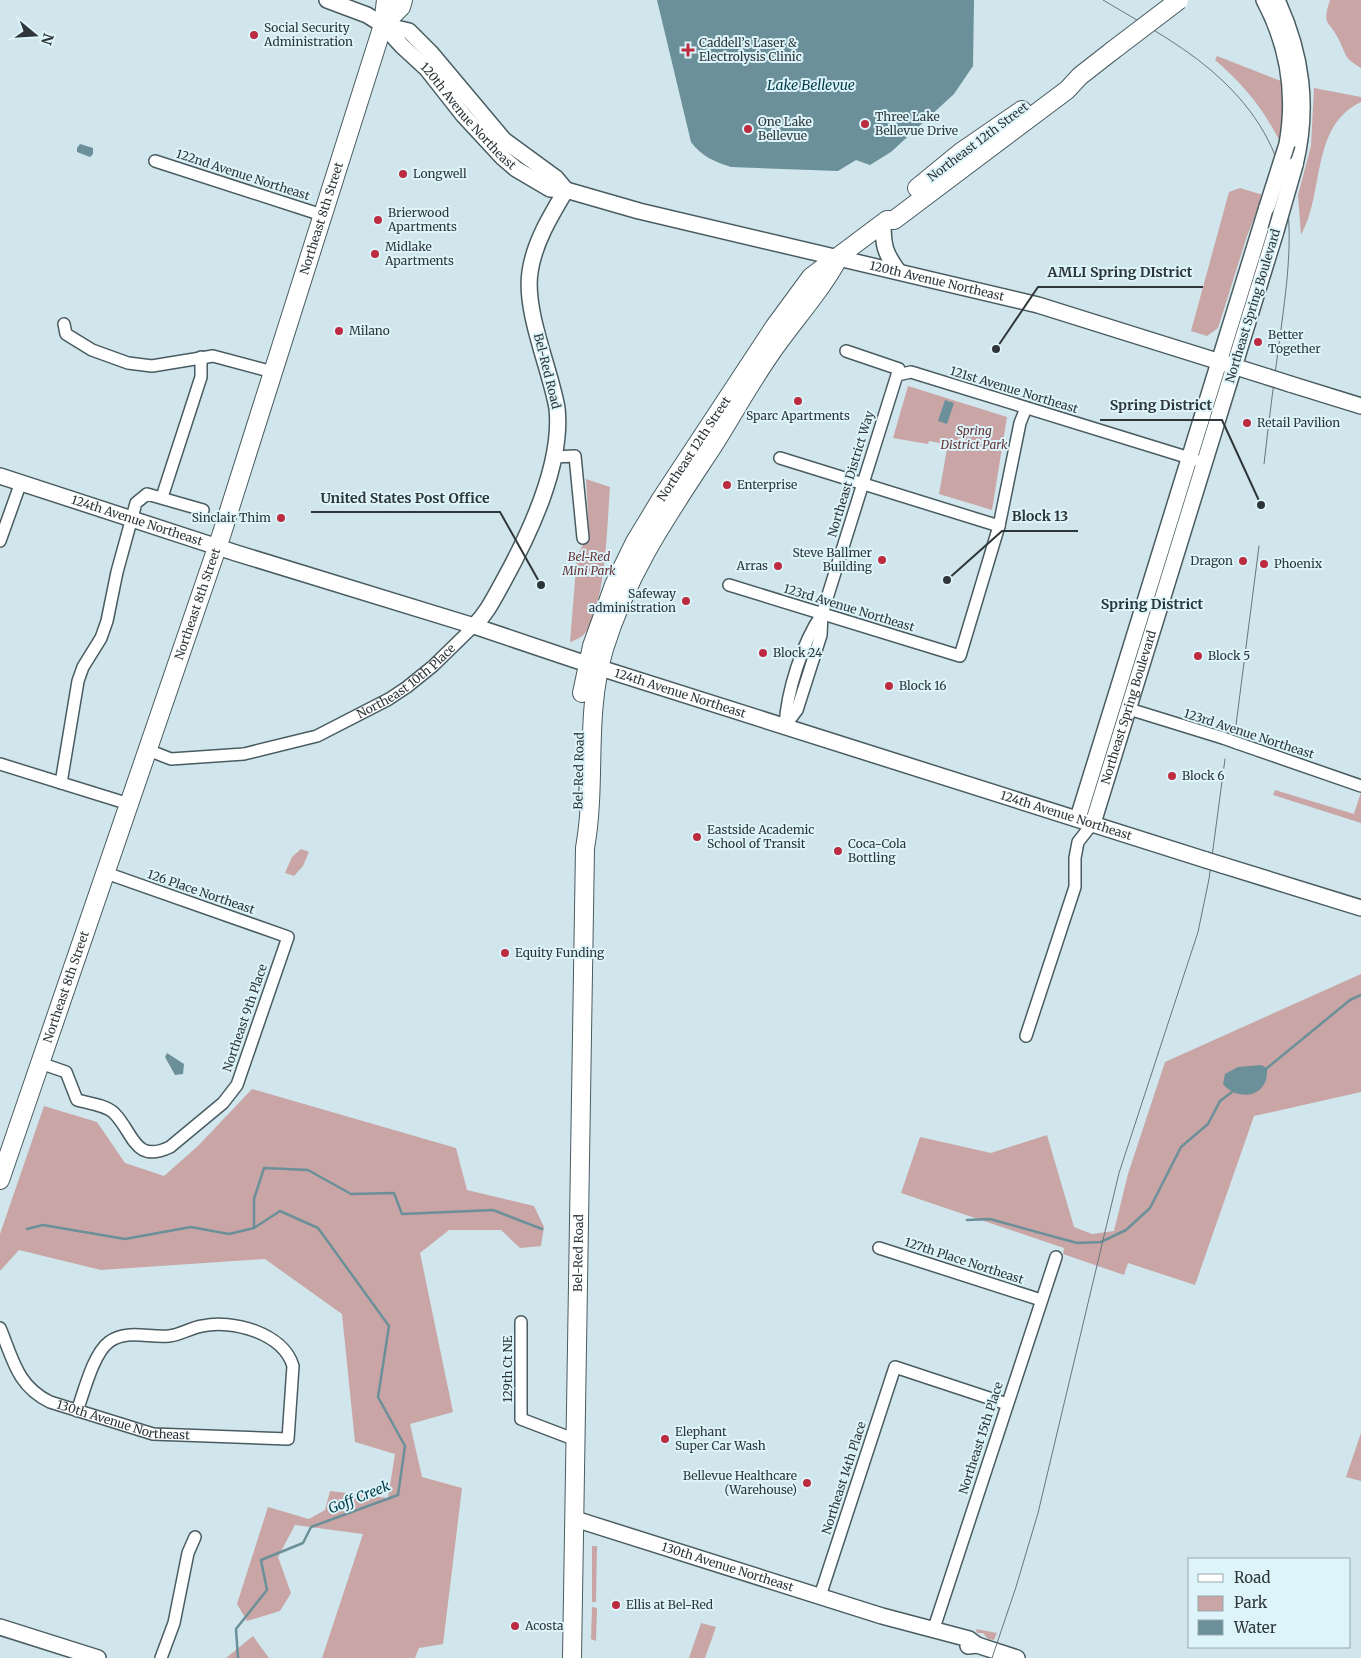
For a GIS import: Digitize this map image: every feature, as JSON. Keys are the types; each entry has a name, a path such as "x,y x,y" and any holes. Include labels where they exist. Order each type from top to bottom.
{"main road":[{"name":"Northeast 8th Street","path":"0,1180 217,547 383,25 386,0"},
{"name":"Northeast 8th Street","path":"383,25 401,7 403,0"},
{"name":"Northeast 12th Street","path":"593,666 612,606 642,558 668,502 768,357 827,278 839,257 885,222 894,220 1067,90 1080,76 1179,0"},
{"name":"Bel-Red Road","path":"572,1658 585,848 589,822 593,666"}],"street":[{"name":"120th Avenue Northeast","path":"327,0 366,15 383,25 427,69 464,116 502,157 539,184 550,189 566,190 612,204 1046,307 1361,406"},
{"name":"Northeast Spring Boulevard","path":"1264,0 1286,35"},
{"name":"Northeast Spring Boulevard","path":"1026,1036 1075,887 1074,858 1078,842 1093,823 1206,463 1295,165 1303,123 1286,35 1277,0"},
{"name":"Northeast Spring Boulevard","path":"1078,818 1287,144 1291,113 1297,91"},
{"name":"122nd Avenue Northeast","path":"155,161 322,216"},
{"name":"Bel-Red Road","path":"554,457 558,423 557,408 532,305 530,272 540,239 566,190"},
{"path":"885,222 883,245 887,256 898,271"},
{"path":"64,324 66,334 78,343 128,363 152,366 201,357 221,357 273,372"},
{"name":"121st Avenue Northeast","path":"846,352 900,371 911,372 1206,463"},
{"path":"162,497 201,377 201,357"},
{"name":"Northeast District Way","path":"785,726 798,710 821,635 822,614 894,379 900,371"},
{"path":"780,458 999,526 1020,423 1026,408"},
{"path":"554,457 575,456 583,538"},
{"name":"Northeast 10th Place","path":"148,750 171,758 244,754 317,736 389,699 407,687 433,666 485,615 526,539 554,457"},
{"name":"124th Avenue Northeast","path":"0,476 217,547 474,626 593,666 1361,908"},
{"path":"0,541 20,482"},
{"path":"61,783 78,682 83,667 101,638 107,621 117,572 136,503 142,496 147,494 203,510"},
{"name":"123rd Avenue Northeast","path":"729,585 960,656 999,526"},
{"name":"123rd Avenue Northeast","path":"1129,709 1223,738 1361,786"},
{"path":"0,764 130,804"},
{"path":"1078,818 1078,842"},
{"name":"126 Place Northeast","path":"106,873 288,937"},
{"name":"Northeast 9th Place","path":"40,1063 66,1072 77,1100 113,1112 142,1150 154,1152 170,1147 223,1103 236,1085 288,937"},
{"name":"127th Place Northeast","path":"879,1248 1041,1300"},
{"name":"Northeast 15th Place","path":"934,1628 1056,1257"},
{"name":"129th Ct NE","path":"522,1322 521,1419 576,1440"},
{"name":"130th Avenue Northeast","path":"0,1328 15,1370 44,1399 77,1411 138,1430 167,1436 288,1440 293,1366 290,1356 276,1342 260,1334 228,1325 200,1326 171,1336 126,1335 109,1342 97,1357 77,1411"},
{"name":"Northeast 14th Place","path":"820,1596 895,1368 1007,1404"},
{"name":"130th Avenue Northeast","path":"575,1519 882,1616 967,1646 1013,1657"},
{"path":"161,1658 174,1623 188,1553 195,1537"},
{"name":"130th Avenue Northeast","path":"882,1616 934,1628 969,1639 980,1650"},
{"path":"0,1627 98,1658"}],"green space":[{"path":"1330,0 1361,0 1361,68 1347,56 1328,23 1326,15"},
{"path":"1217,56 1281,81 1283,111 1279,140 1266,117 1251,97 1215,60"},
{"path":"1314,88 1361,97 1361,102 1345,113 1333,127 1321,162 1308,218 1301,235 1298,195 1311,146"},
{"path":"1240,188 1263,195 1247,236 1218,328 1207,336 1191,331 1229,192"},
{"name":"Spring District Park","path":"908,386 1007,417 992,510 939,494 947,449 945,444 929,441 928,444 893,438"},
{"name":"Bel-Red Mini Park","path":"586,479 610,487 605,560 599,598 594,615 584,634 570,642 577,556 589,533"},
{"path":"1275,790 1354,814 1361,792 1361,823 1273,795"},
{"path":"301,849 309,852 303,866 294,876 285,873 292,857"},
{"path":"1361,974 1361,1092 1254,1116 1195,1285 1128,1263 1124,1275 1063,1254 1064,1248 901,1193 920,1137 991,1153 1047,1135 1074,1227 1092,1234 1114,1231 1128,1174 1165,1062"},
{"path":"252,1089 456,1148 467,1190 534,1206 544,1227 541,1246 520,1248 501,1230 449,1230 420,1253 453,1412 410,1424 422,1477 462,1488 443,1644 419,1648 415,1658 322,1658 363,1534 295,1525 278,1557 291,1593 280,1611 247,1621 237,1604 268,1507 309,1519 325,1510 330,1491 388,1498 395,1454 355,1442 342,1314 265,1259 101,1270 19,1250 0,1271 0,1234 44,1106 97,1122 125,1163 164,1176 198,1146"},
{"path":"1361,1433 1361,1481 1346,1477"},
{"path":"592,1546 597,1546 596,1602 592,1602"},
{"path":"592,1607 597,1608 596,1641 591,1639"},
{"path":"701,1623 716,1627 705,1658 689,1658"},
{"path":"976,1629 997,1633 994,1640 988,1639 983,1633 977,1633"},
{"path":"253,1636 269,1658 226,1658"}],"water":[{"name":"Lake Bellevue","path":"657,0 974,0 973,66 954,94 891,152 870,165 856,160 838,171 731,167 709,158 691,142"},
{"path":"80,144 93,148 93,154 90,157 77,152"},
{"path":"945,400 954,403 947,424 938,421"},
{"path":"167,1053 184,1064 183,1074 175,1075 165,1057"},
{"path":"1261,1065 1267,1068 1267,1077 1263,1086 1252,1094 1246,1095 1233,1092 1223,1084 1225,1074 1238,1067"}],"waterway":[{"path":"1266,1069 1350,1000 1361,995"},
{"path":"967,1220 990,1219 1077,1243 1101,1242 1126,1230 1150,1208 1181,1147 1208,1124 1220,1101 1232,1092"},
{"path":"27,1229 43,1225 125,1239 191,1227 229,1234 254,1228 254,1199 264,1168 308,1170 351,1194 394,1193 402,1214 493,1210 542,1229"},
{"name":"Goff Creek","path":"238,1658 236,1629 267,1590 261,1560 303,1543 311,1527 398,1495 405,1446 378,1397 389,1326 318,1228 280,1211 254,1228"}],"tram line":[{"path":"1103,0 1198,59 1225,83 1250,111 1268,139 1280,168 1289,228 1288,260 1264,464"},
{"path":"1236,725 1259,546"},
{"path":"992,1658 1038,1513 1119,1173 1198,932 1209,879 1225,759"}],"place":[{"name":"Social Security Administration","path":"254,35"},
{"name":"Caddell’s Laser & Electrolysis Clinic","path":"688,50"},
{"name":"Three Lake Bellevue Drive","path":"865,124"},
{"name":"One Lake Bellevue","path":"748,129"},
{"name":"Longwell","path":"403,174"},
{"name":"Brierwood Apartments","path":"378,220"},
{"name":"Midlake Apartments","path":"375,254"},
{"name":"Milano","path":"339,331"},
{"name":"Better Together","path":"1258,342"},
{"name":"AMLI Spring DIstrict","path":"996,349"},
{"name":"Sparc Apartments","path":"798,401"},
{"name":"Retail Pavilion","path":"1247,423"},
{"name":"Enterprise","path":"727,485"},
{"name":"Spring District","path":"1261,505"},
{"name":"Sinclair Thim","path":"281,518"},
{"name":"Steve Ballmer Building","path":"882,560"},
{"name":"Dragon","path":"1243,561"},
{"name":"Phoenix","path":"1264,564"},
{"name":"Arras","path":"778,566"},
{"name":"Block 13","path":"947,580"},
{"name":"United States Post Office","path":"541,585"},
{"name":"Safeway administration","path":"686,601"},
{"name":"Block 24","path":"763,653"},
{"name":"Block 5","path":"1198,656"},
{"name":"Block 16","path":"889,686"},
{"name":"Block 6","path":"1172,776"},
{"name":"Eastside Academic School of Transit","path":"697,837"},
{"name":"Coca-Cola Bottling","path":"838,851"},
{"name":"Equity Funding","path":"505,953"},
{"name":"Elephant Super Car Wash","path":"665,1439"},
{"name":"Bellevue Healthcare (Warehouse)","path":"807,1483"},
{"name":"Ellis at Bel-Red","path":"616,1605"},
{"name":"Acosta","path":"515,1626"}],"district":[{"name":"Spring District","path":"1152,604"}]}
